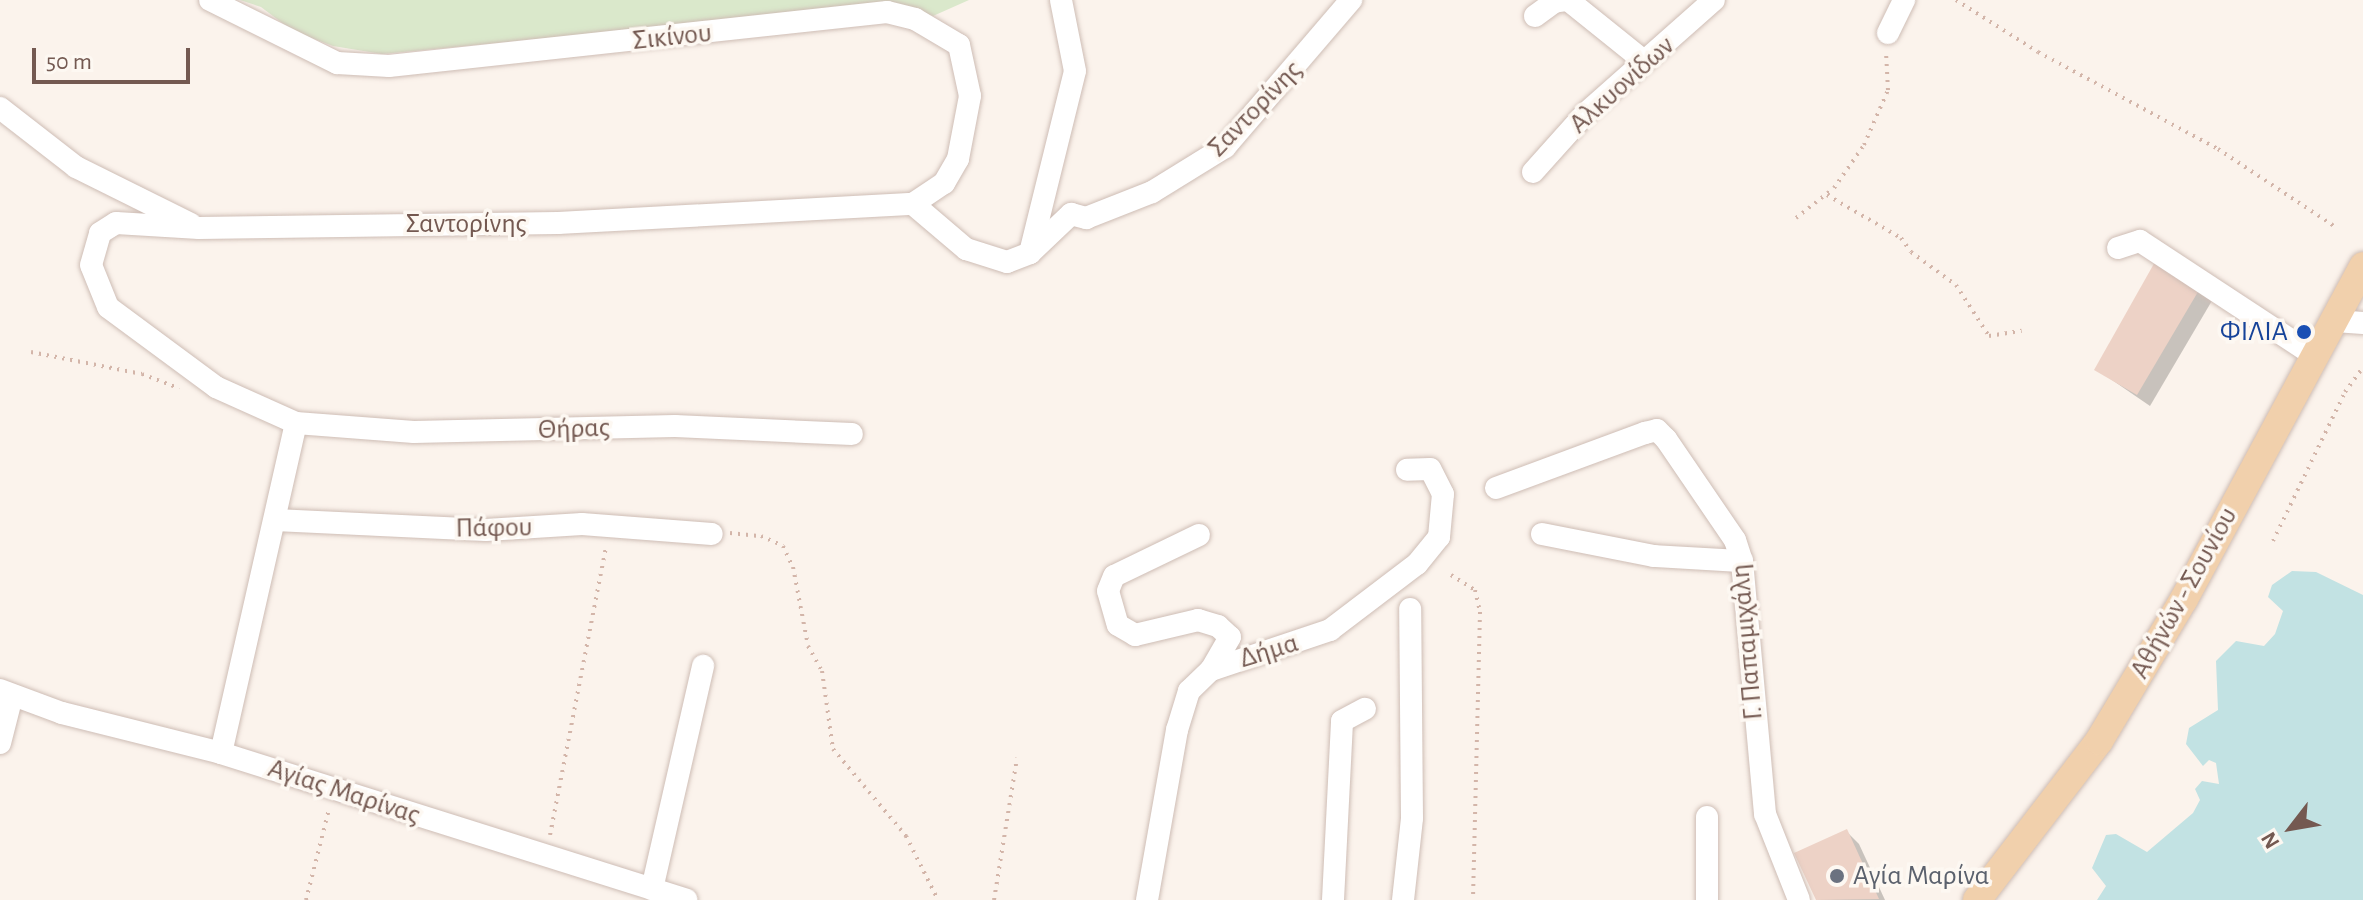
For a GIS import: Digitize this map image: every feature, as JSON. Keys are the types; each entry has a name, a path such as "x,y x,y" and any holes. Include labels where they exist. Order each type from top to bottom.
{"main road":[{"name":"Αθήνών - Σουνίου","path":"1977,900 2099,741 2184,599 2363,266"}],"street":[{"name":"Σικίνου","path":"210,0 337,63 389,66 887,12 915,19 959,45 970,96 958,159 944,183 913,204"},
{"path":"913,204 966,249 1007,262 1030,253 1075,71 1061,0"},
{"name":"Σαντορίνης","path":"1030,253 1071,214 1086,218 1152,192 1225,147 1351,0"},
{"path":"1535,16 1554,2 1568,0 1644,61"},
{"name":"Αλκυονίδων","path":"1533,172 1585,114 1714,0"},
{"path":"1888,33 1904,0"},
{"path":"0,108 76,167 199,228"},
{"name":"Σαντορίνης","path":"296,423 216,387 108,307 91,265 100,233 116,223 199,228 558,223 913,204"},
{"path":"2118,248 2140,241 2315,356"},
{"path":"2335,321 2363,323"},
{"path":"221,753 296,423"},
{"name":"Θήρας","path":"296,423 414,432 675,426 852,434"},
{"name":"Γ. Παπαμιχάλη","path":"1496,488 1657,430 1735,540 1742,561 1765,814 1799,900"},
{"name":"Δήμα","path":"1147,900 1183,704 1211,670 1330,630 1417,564 1439,537 1443,494 1430,469 1407,470"},
{"name":"Πάφου","path":"275,520 486,530 582,524 712,534"},
{"path":"1542,534 1654,556 1742,561"},
{"path":"1199,535 1114,576 1108,591 1118,625 1135,635 1198,620 1218,626 1230,637 1211,670"},
{"path":"1403,900 1412,818 1410,609"},
{"path":"652,889 703,666"},
{"path":"0,743 6,693"},
{"name":"Αγίας Μαρίνας","path":"6,693 221,753 686,900"},
{"path":"1333,900 1342,721 1365,709"},
{"path":"1707,817 1707,900"}],"path":[{"path":"1956,0 2038,52 2218,149 2334,226"},
{"path":"1796,218 1827,195 1864,145 1883,110 1888,90 1888,33"},
{"path":"1827,195 1901,238 1911,252 1956,285 1989,336 2022,331"},
{"path":"31,352 142,374 187,391"},
{"path":"2273,541 2345,392 2363,367"},
{"path":"546,857 608,528"},
{"path":"712,534 761,536 783,546 793,567 808,646 822,671 833,749 906,836 938,900"},
{"path":"1451,575 1475,590 1480,612 1473,900"},
{"path":"994,900 1017,758"},
{"path":"306,900 335,788"}],"green space":[{"path":"240,0 969,0 933,16 890,5 382,54 333,46 293,31 261,7"}],"water":[{"path":"2292,571 2316,572 2363,595 2363,900 2097,900 2106,886 2092,868 2106,835 2116,834 2147,852 2193,813 2200,800 2195,789 2202,781 2219,784 2216,763 2209,760 2203,766 2186,744 2189,728 2218,710 2216,661 2236,641 2264,646 2275,634 2283,611 2268,597 2272,585"}],"building":[{"path":"2156,260 2202,285 2137,395 2094,370"},
{"name":"Αγία Μαρίνα","path":"1847,829 1879,899 1816,900 1794,853"}],"place":[{"name":"ΦΙΛΙΑ","path":"2304,332"},
{"name":"Αγία Μαρίνα","path":"1837,876"}]}
